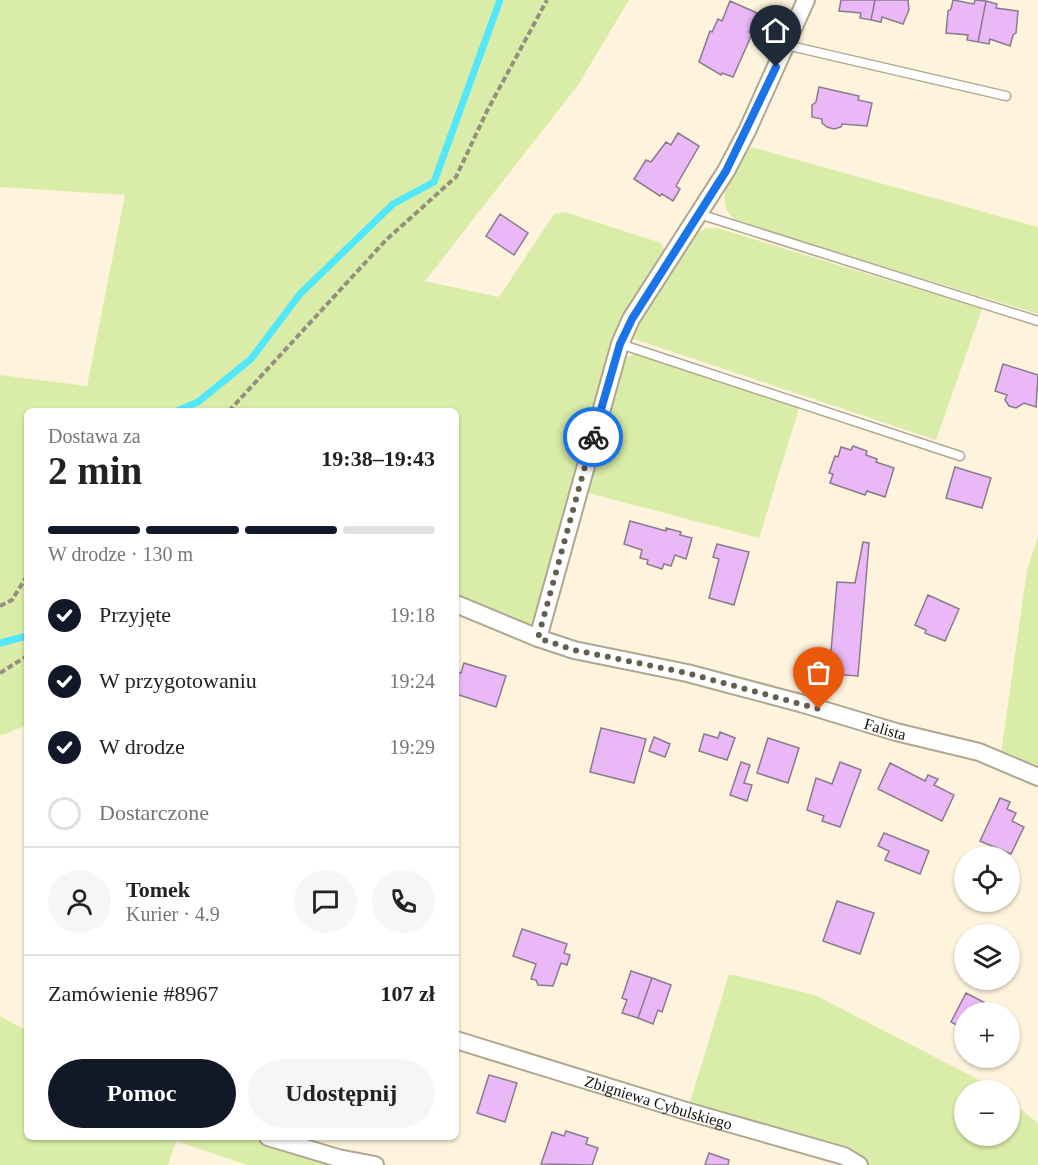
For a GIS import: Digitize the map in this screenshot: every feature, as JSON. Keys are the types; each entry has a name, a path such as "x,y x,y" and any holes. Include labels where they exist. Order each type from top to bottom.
{"street":[{"path":"538,638 620,344 632,319 699,214 747,131 806,0"},
{"name":"Falista","path":"459,605 538,638 574,650 687,673 896,732 979,752 1038,777"},
{"name":"Zbigniewa Cybulskiego","path":"459,1041 686,1111 844,1156 859,1165"},
{"path":"278,1140 338,1158 375,1165"}],"lane":[{"path":"786,45 1006,96"},
{"path":"699,214 1038,321"},
{"path":"620,344 960,456"}],"path":[{"path":"233,408 386,240 456,177 487,111 548,0"},
{"path":"0,606 12,600 24,581"},
{"path":"0,673 24,658"}],"green space":[{"path":"0,0 629,0 578,85 425,281 499,297 554,214 565,212 661,243 665,251 624,316 611,342 533,624 526,626 459,598 459,408 24,408 24,726 0,736 0,375 87,386 125,195 0,187"},
{"path":"751,147 1038,227 1038,314 736,221 728,212 725,193 733,174"},
{"path":"706,228 717,228 982,309 936,440 631,338 696,234"},
{"path":"635,354 799,408 759,538 585,492 626,357"},
{"path":"1038,537 1038,769 1001,754 1027,570"},
{"path":"729,974 815,995 979,1080 954,1080 954,1146 1020,1146 1020,1109 1038,1123 1038,1165 866,1165 689,1106"},
{"path":"0,1016 24,1029 24,1140 258,1140 346,1165 247,1165 176,1141 168,1165 0,1165"}],"building":[{"path":"841,0 875,0 871,20 860,18 861,13 839,11"},
{"path":"875,0 908,0 909,10 903,24 882,17 881,22 871,20"},
{"path":"953,0 974,4 975,0 986,1 978,42 967,40 968,35 946,33 948,11 951,9"},
{"path":"730,1 757,13 749,32 752,34 733,77 722,73 721,75 699,62 710,31 712,32 718,19 722,21"},
{"path":"986,1 997,4 996,8 1018,11 1016,33 1013,35 1010,46 990,39 989,44 978,42"},
{"path":"819,87 859,96 858,100 872,103 867,126 842,124 841,127 834,129 822,123 822,119 812,117 812,105 816,102"},
{"path":"678,133 699,146 676,186 680,189 673,201 662,194 660,196 634,179 646,160 651,162 666,142 671,145"},
{"path":"500,214 528,233 514,255 486,236"},
{"path":"1003,364 1038,375 1036,407 1024,403 1016,408 1009,406 1005,400 1007,395 995,391"},
{"path":"853,446 867,451 866,455 877,459 876,462 894,468 885,497 867,491 865,495 830,483 833,474 829,473 835,456 838,457 841,447 851,450"},
{"path":"955,467 991,478 982,508 946,498"},
{"path":"630,521 666,531 666,528 681,532 680,535 692,538 686,559 675,555 671,566 664,564 662,569 647,564 648,560 640,558 642,550 624,544"},
{"path":"863,542 869,543 858,676 829,674 837,582 855,583"},
{"path":"717,544 749,552 734,605 709,598 719,559 713,557"},
{"path":"928,595 959,609 945,641 925,633 926,630 915,625"},
{"path":"464,663 506,676 496,707 459,695 459,672 461,673"},
{"path":"601,728 646,739 634,783 590,772"},
{"path":"720,732 735,738 727,760 699,751 704,734 718,738"},
{"path":"654,737 670,744 665,757 649,751"},
{"path":"768,738 799,748 788,783 757,773"},
{"path":"741,762 750,765 744,783 752,785 747,801 730,795"},
{"path":"840,762 861,770 840,827 822,821 824,816 807,810 816,778 832,784"},
{"path":"890,763 925,781 928,775 938,779 934,785 954,795 942,821 878,789"},
{"path":"1000,798 1010,802 1007,809 1016,813 1012,821 1024,827 1015,846 992,846 980,841"},
{"path":"884,833 929,851 920,874 885,860 889,851 878,846"},
{"path":"837,901 874,913 860,954 823,941"},
{"path":"522,929 567,944 564,953 570,955 567,965 561,963 553,986 538,985 536,980 531,979 536,964 513,956"},
{"path":"631,971 652,978 638,1018 622,1013 627,1000 622,998"},
{"path":"652,978 671,985 662,1012 658,1010 653,1024 638,1018"},
{"path":"966,993 983,1002 961,1002"},
{"path":"489,1075 517,1083 505,1122 477,1113"},
{"path":"566,1131 588,1138 586,1144 598,1148 592,1165 541,1164 552,1132 564,1136"},
{"path":"709,1153 729,1160 728,1165 705,1165"}],"waterway":[{"path":"184,408 198,402 251,359 300,294 393,204 434,182 500,0"},
{"path":"0,643 24,637"}],"way so far":[{"path":"593,437 538,638 574,650 687,673 819,709"}],"route":[{"path":"593,437 620,344 632,319 726,171 776,67"}]}
